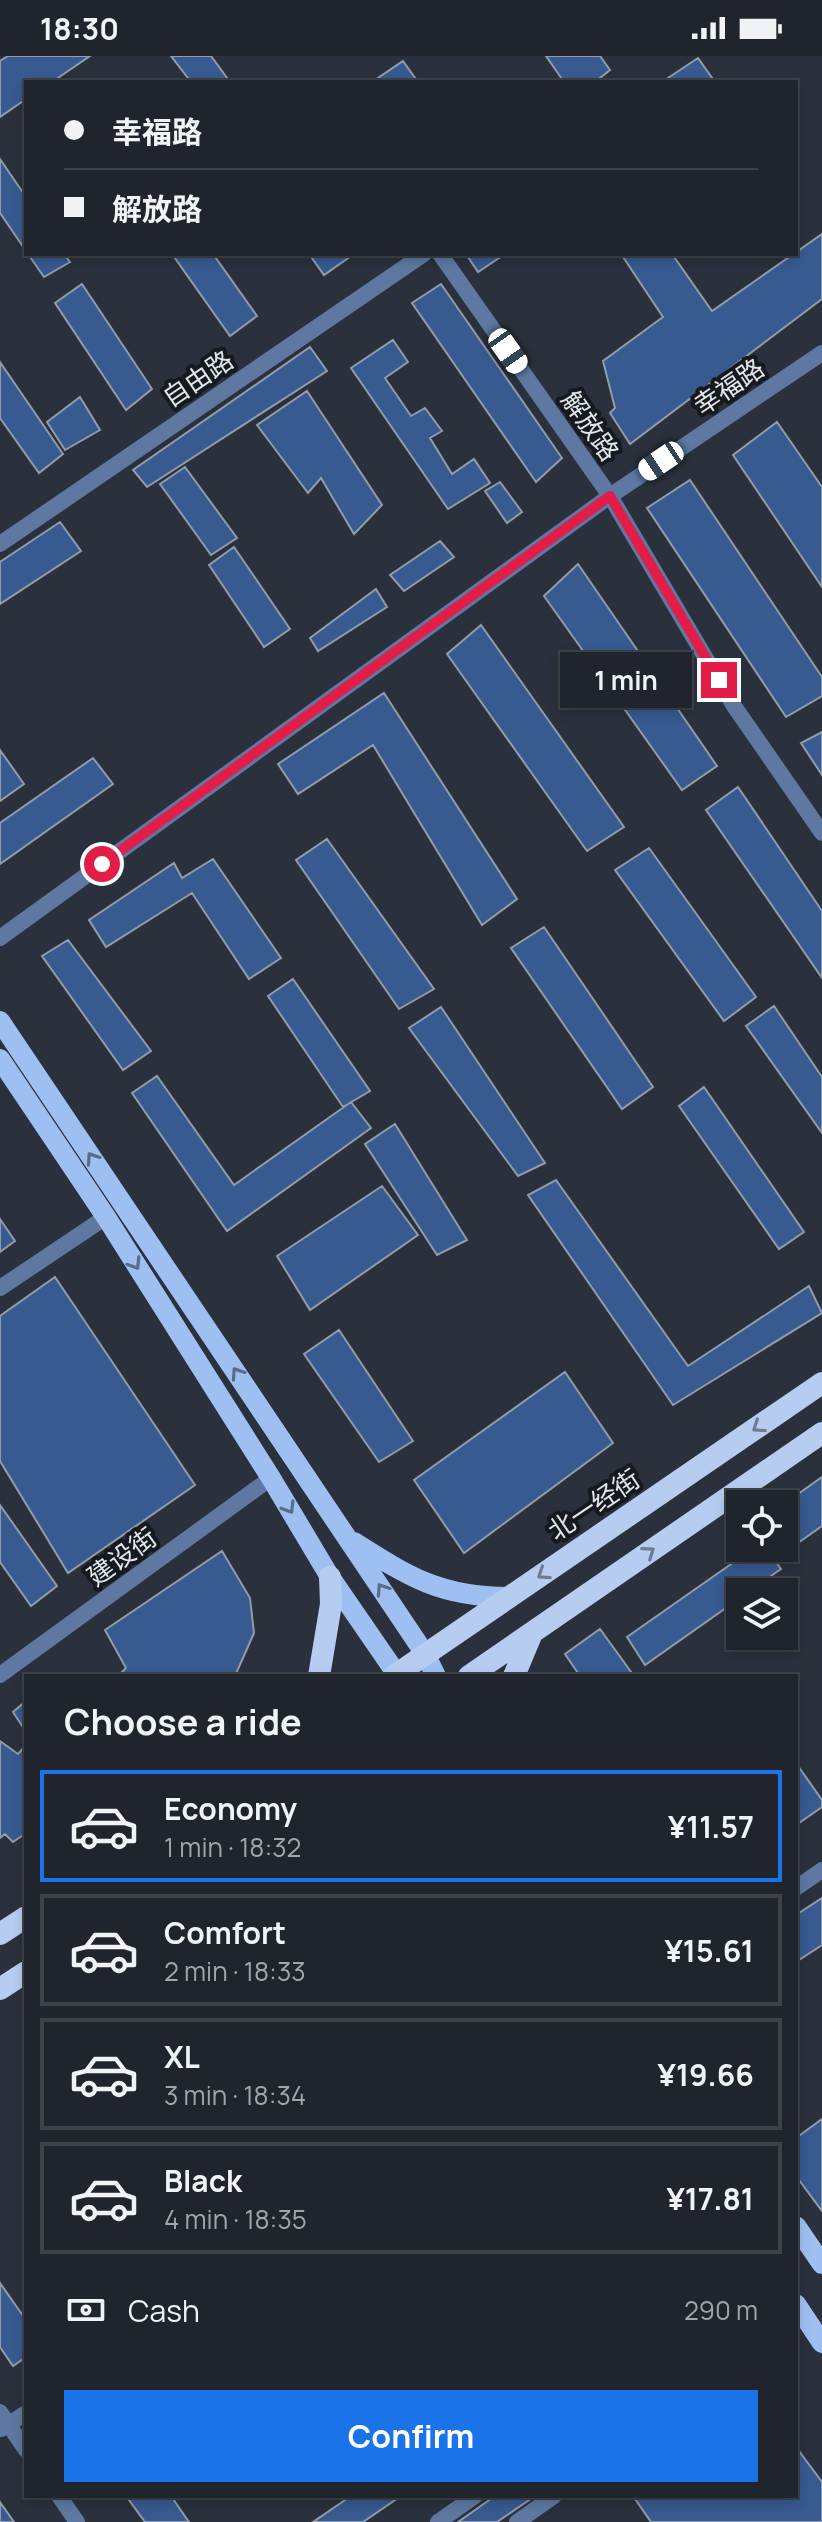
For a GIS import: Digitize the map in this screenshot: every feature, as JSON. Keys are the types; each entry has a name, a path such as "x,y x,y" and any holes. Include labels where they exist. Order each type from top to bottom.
{"highway":[{"name":"北一经街","path":"397,1674 822,1383"},
{"path":"472,1674 822,1433"},
{"path":"319,1674 331,1604 330,1577"},
{"path":"515,1674 532,1633"},
{"path":"0,1934 24,1918"},
{"path":"0,1989 24,1973"}],"main road":[{"path":"0,1021 348,1538 435,1674"},
{"path":"0,1059 106,1217 330,1577 395,1674"},
{"path":"348,1538 409,1576 443,1590 474,1597 508,1597"},
{"path":"798,2229 822,2263"},
{"path":"799,2317 822,2343"}],"street":[{"name":"自由路","path":"0,544 421,256"},
{"name":"解放路","path":"441,256 610,496 734,706 822,833"},
{"name":"幸福路","path":"0,938 610,496 822,353"},
{"path":"0,1288 106,1217"},
{"name":"建设街","path":"0,1675 271,1478"},
{"path":"798,1887 822,1870"},
{"path":"24,2414 3,2422 24,2448"},
{"path":"60,2498 77,2522"},
{"path":"438,2522 472,2498"},
{"path":"517,2522 551,2498"}],"building":[{"path":"8,56 90,56 55,80 24,80 24,100 0,117 0,61"},
{"path":"171,56 211,56 229,80 189,80"},
{"path":"546,56 600,56 610,70 598,80 563,80"},
{"path":"698,58 714,80 665,80"},
{"path":"403,61 417,80 375,80"},
{"path":"0,159 24,194 24,248 0,213"},
{"path":"822,234 822,299 630,444 610,413 615,408 603,361 663,317 622,256 673,256 712,311 791,256 798,256 798,251"},
{"path":"29,256 66,256 70,262 44,277"},
{"path":"173,256 214,256 257,316 230,336"},
{"path":"310,256 351,256 324,275"},
{"path":"467,256 502,256 478,272"},
{"path":"82,284 152,389 126,410 55,303"},
{"path":"441,284 562,458 536,482 412,303"},
{"path":"393,340 408,362 385,378 411,416 425,408 442,431 430,438 452,474 474,459 490,483 448,509 351,368"},
{"path":"310,347 327,371 147,487 133,470"},
{"path":"0,362 63,454 39,473 0,418"},
{"path":"307,391 382,505 354,534 321,478 308,493 257,425"},
{"path":"80,397 100,430 65,450 47,422"},
{"path":"777,422 822,487 822,587 733,455"},
{"path":"185,467 237,538 211,555 160,484"},
{"path":"690,480 822,677 822,696 786,717 647,508"},
{"path":"500,482 522,512 507,523 485,491"},
{"path":"60,522 81,551 0,604 0,562"},
{"path":"440,541 454,557 404,591 390,575"},
{"path":"234,547 290,629 264,647 209,565"},
{"path":"578,564 717,766 682,790 544,596"},
{"path":"376,589 387,607 318,651 310,638"},
{"path":"481,625 624,827 587,851 447,654"},
{"path":"384,693 517,899 482,925 373,745 298,794 278,764"},
{"path":"822,732 822,775 801,743"},
{"path":"0,750 24,784 0,801"},
{"path":"93,758 113,784 0,864 0,823"},
{"path":"738,787 822,911 822,978 706,810"},
{"path":"327,839 434,989 399,1009 296,860"},
{"path":"649,848 756,997 724,1021 615,870"},
{"path":"213,859 281,958 249,979 192,893 106,947 89,920 174,863 182,878"},
{"path":"544,927 653,1087 622,1109 511,948"},
{"path":"68,940 151,1051 123,1070 42,956"},
{"path":"293,979 370,1091 343,1107 268,996"},
{"path":"774,1006 822,1077 822,1133 746,1026"},
{"path":"441,1007 545,1163 518,1176 409,1028"},
{"path":"157,1076 234,1185 351,1102 371,1128 227,1231 132,1093"},
{"path":"704,1087 804,1232 779,1249 679,1106"},
{"path":"395,1124 467,1240 437,1255 365,1144"},
{"path":"556,1180 688,1366 809,1286 822,1313 673,1405 528,1195"},
{"path":"382,1186 418,1235 310,1310 277,1256"},
{"path":"0,1219 15,1241 0,1252"},
{"path":"55,1277 195,1485 68,1573 0,1461 0,1316"},
{"path":"339,1330 413,1441 379,1462 304,1354"},
{"path":"565,1372 613,1443 464,1553 414,1480"},
{"path":"822,1477 822,1526 798,1543 798,1494"},
{"path":"0,1505 57,1586 31,1606 0,1562"},
{"path":"222,1551 250,1598 254,1633 236,1674 120,1674 126,1668 105,1630"},
{"path":"734,1562 776,1562 781,1569 768,1578 726,1578 726,1608 645,1665 627,1637"},
{"path":"600,1629 633,1674 579,1674 565,1654"},
{"path":"24,1703 24,1729 13,1712"},
{"path":"0,1741 18,1754 24,1747 24,1834 13,1842 5,1834 0,1838"},
{"path":"798,1766 822,1800 822,1807 798,1824"},
{"path":"822,1898 822,1945 798,1961 798,1914"},
{"path":"822,2119 822,2211 798,2179 798,2137"},
{"path":"0,2283 24,2317 24,2358 13,2366 0,2347"},
{"path":"798,2450 822,2482 822,2522 651,2522 634,2498 798,2498"},
{"path":"127,2498 172,2498 189,2522 145,2522"},
{"path":"348,2498 398,2498 363,2522 313,2522"},
{"path":"492,2498 532,2498 497,2522 458,2522"},
{"path":"0,2502 14,2522 0,2522"}],"route":[{"path":"102,864 610,496 719,680"}]}
